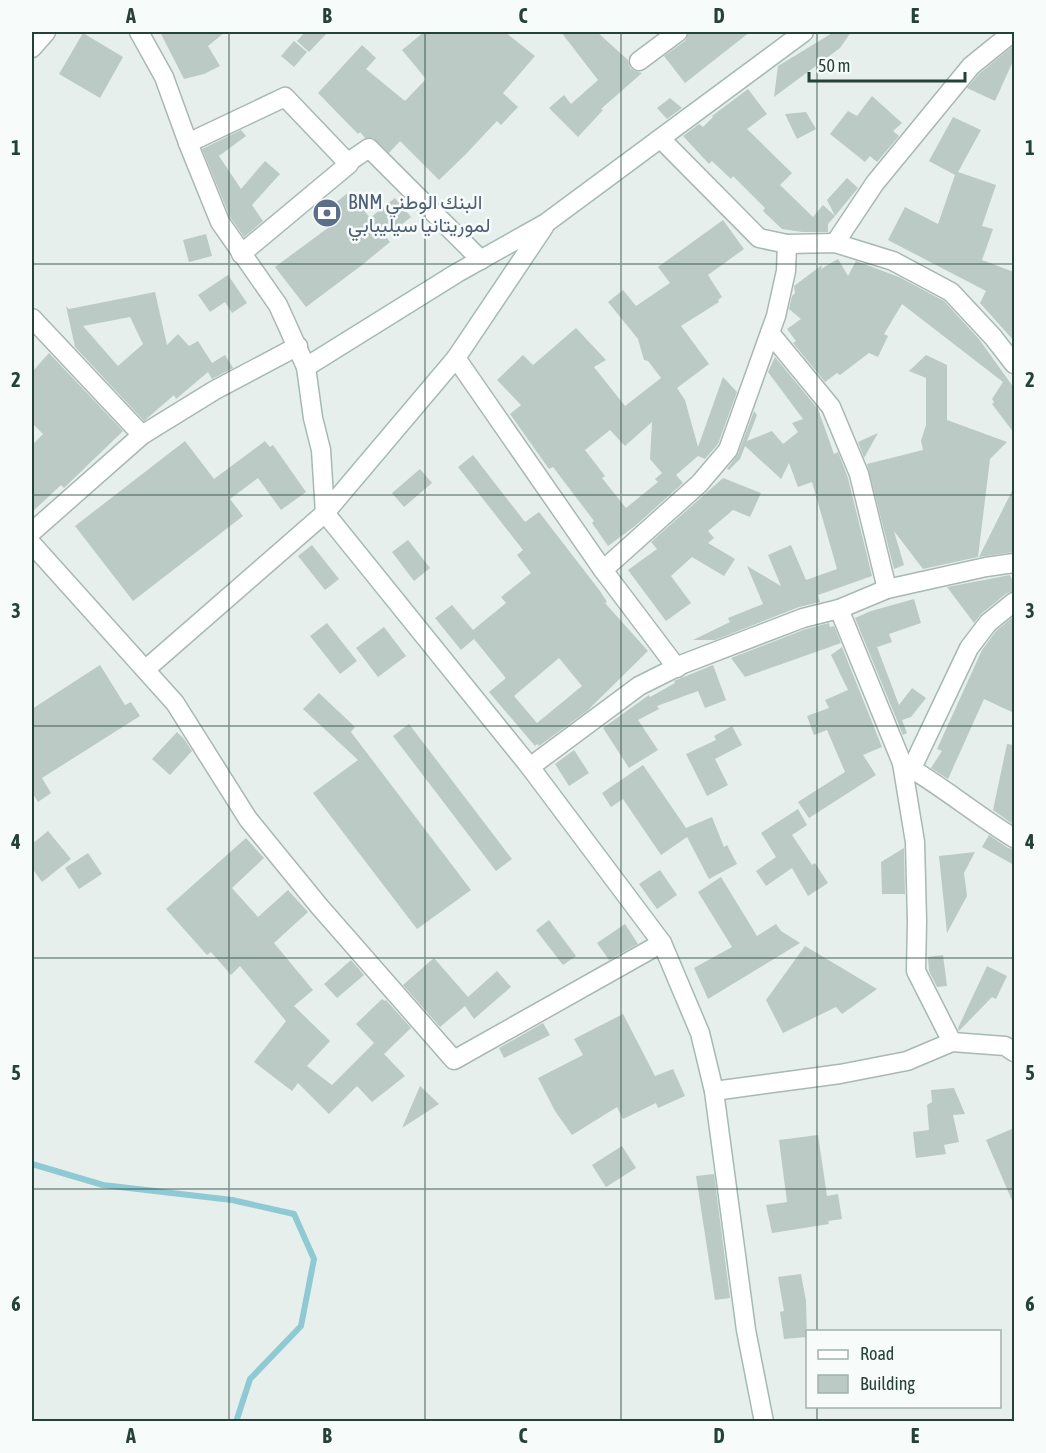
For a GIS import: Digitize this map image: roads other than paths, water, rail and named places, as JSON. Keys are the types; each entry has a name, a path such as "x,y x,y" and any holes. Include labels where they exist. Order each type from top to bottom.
{"street":[{"path":"32,48 46,32"},
{"path":"139,32 164,77 220,222 240,254 278,305 298,346 306,367 313,418 321,450 325,513 530,767 662,943 700,1033 714,1090 746,1330 764,1422"},
{"path":"639,61 678,32"},
{"path":"306,367 546,223 804,32"},
{"path":"835,243 875,183 971,66 1013,32"},
{"path":"188,143 285,97 347,163"},
{"path":"661,139 759,238 787,244 835,243 893,261 951,292 993,337 1014,364"},
{"path":"240,254 349,164 347,163 369,148 481,260"},
{"path":"146,669 325,513 456,358 546,223"},
{"path":"603,570 699,484 728,450 770,333 786,271 787,244"},
{"path":"32,318 142,435"},
{"path":"770,333 831,407 859,474 887,589"},
{"path":"32,532 142,435 215,390 298,346"},
{"path":"456,358 603,570 676,668"},
{"path":"32,544 175,703 248,819 319,906 454,1060 662,943"},
{"path":"530,767 639,686 676,668 803,618 839,609 887,589 1014,563"},
{"path":"907,766 969,648 988,623 1014,602"},
{"path":"839,609 907,766 915,842 916,971 952,1042"},
{"path":"907,766 923,775 983,820 1014,838"},
{"path":"714,1090 840,1074 907,1060 952,1042 1005,1046 1014,1052"}],"waterway":[{"path":"32,1164 103,1185 232,1200 294,1214 314,1259 301,1326 250,1379 236,1422"}],"place":[{"name":"BNM البنك الوطني لموريتانيا سيليبابي","path":"327,213"}]}
